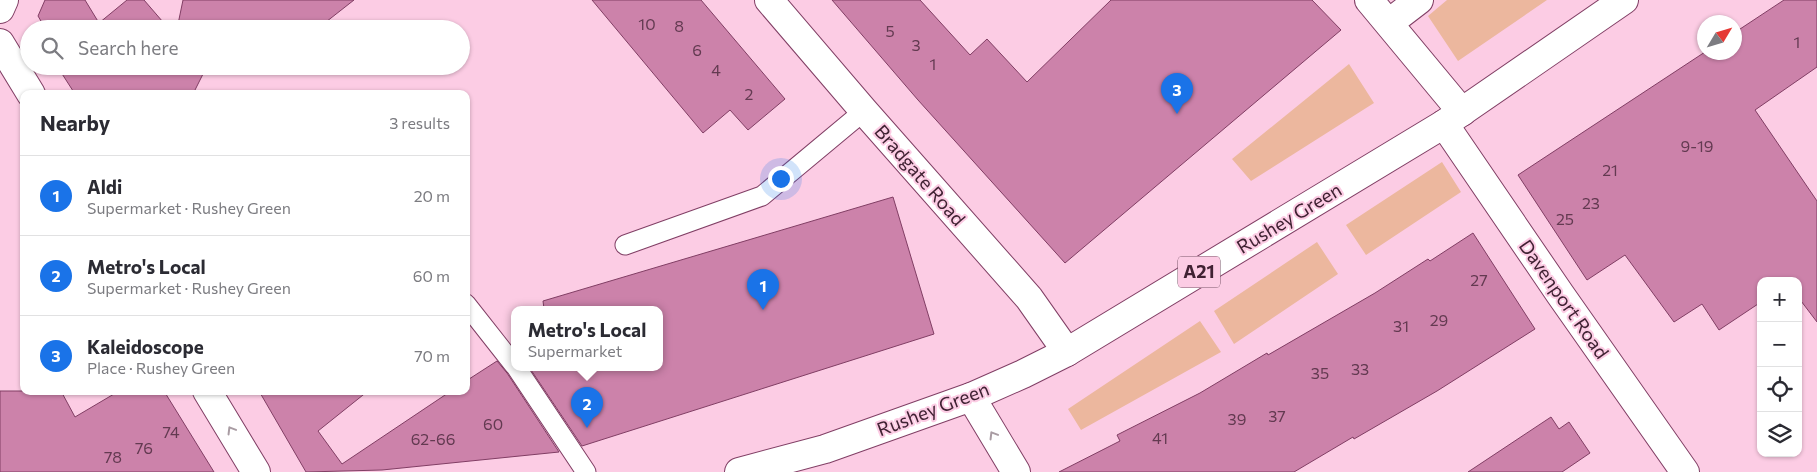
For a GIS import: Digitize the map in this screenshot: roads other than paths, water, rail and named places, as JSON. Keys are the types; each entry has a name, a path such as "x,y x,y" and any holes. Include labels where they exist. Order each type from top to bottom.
{"main road":[{"path":"0,10 4,0"},
{"name":"Bradgate Road","path":"769,0 1029,298 1067,352"},
{"name":"Davenport Road","path":"1369,0 1389,23 1453,118 1560,294 1685,472"},
{"path":"1389,23 1419,0"},
{"name":"Rushey Green","path":"739,472 825,449 971,396 1023,374 1067,352 1453,118 1624,0"},
{"path":"0,43 29,90"},
{"path":"209,395 256,472"},
{"path":"971,396 1016,472"}],"lane":[{"path":"625,245 762,196 864,111"},
{"path":"470,309 511,361"},
{"path":"518,371 586,472"}],"place":[{"name":"Kaleidoscope","path":"1177,114"},
{"name":"Aldi","path":"763,310"},
{"name":"Metro's Local","path":"587,428"}]}
